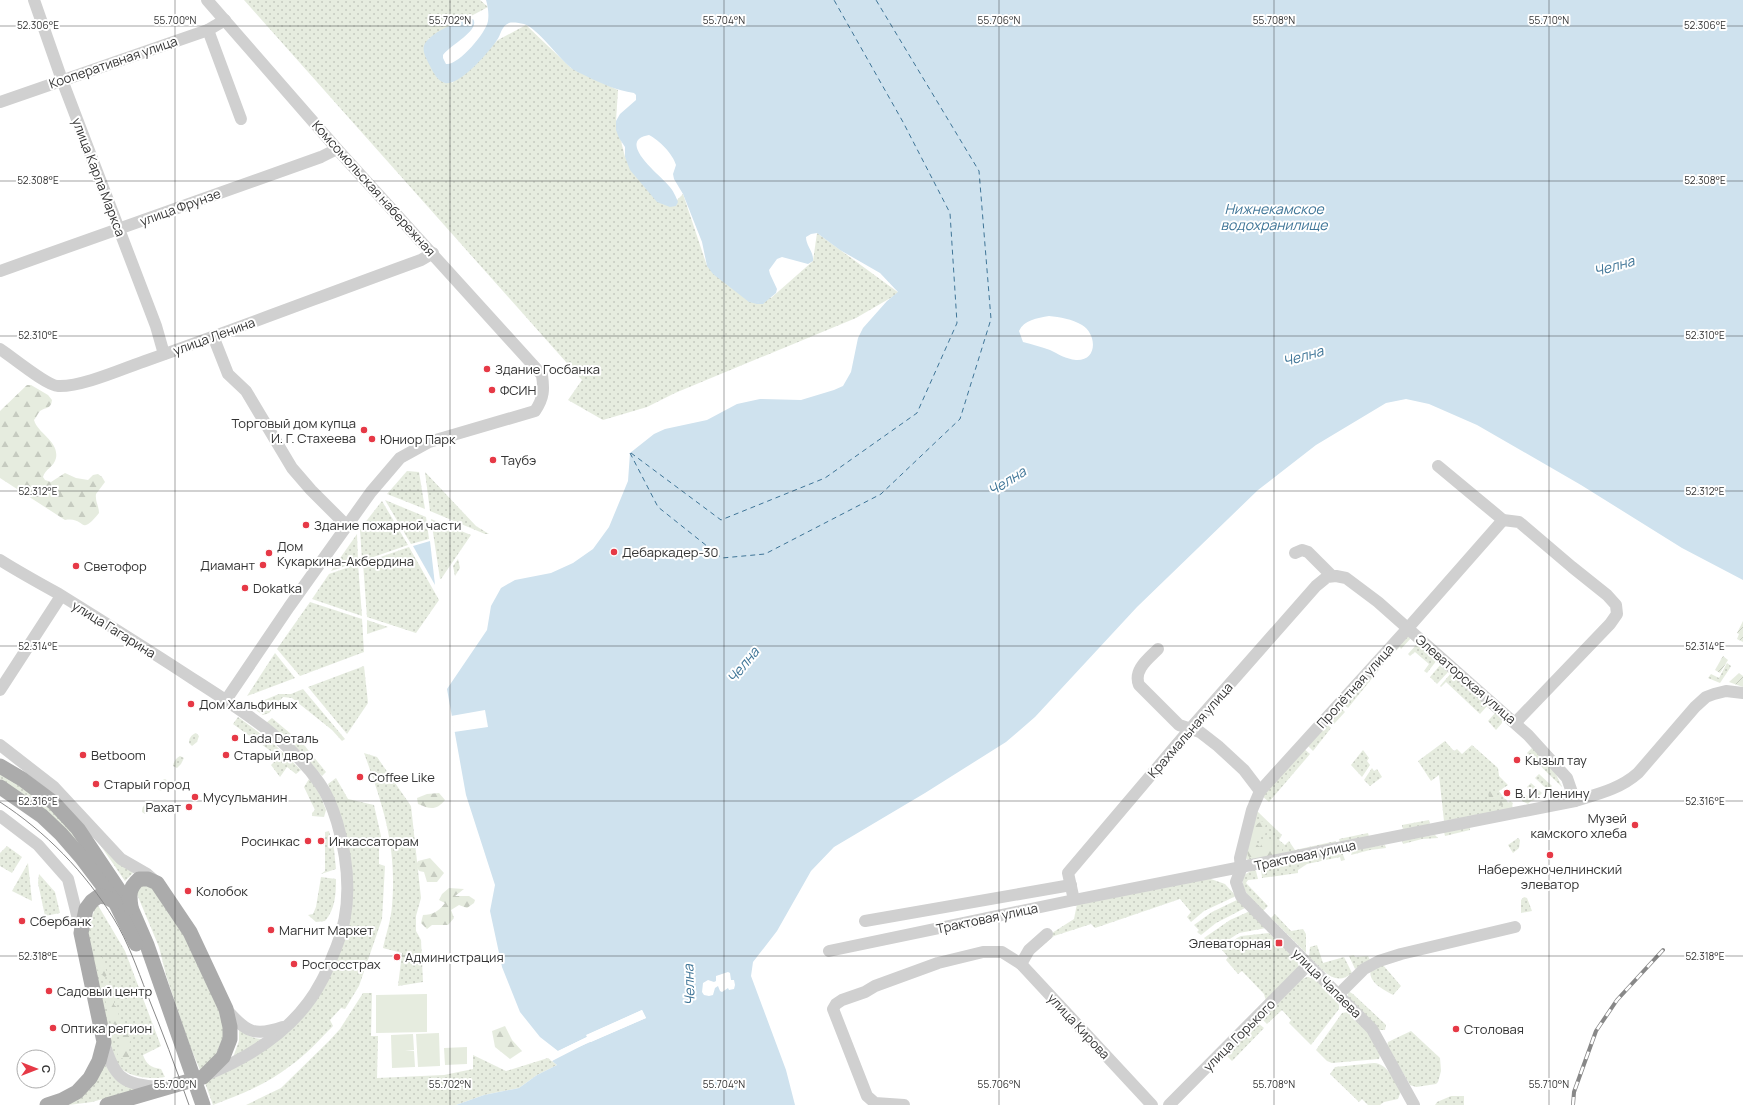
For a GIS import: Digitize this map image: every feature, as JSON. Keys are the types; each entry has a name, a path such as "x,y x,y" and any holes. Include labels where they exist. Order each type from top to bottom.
{"main road":[{"path":"0,766 22,779 54,803 78,829 114,880 131,908 147,945 179,1051 193,1105"},
{"path":"0,788 42,816 61,834 96,875 115,902 138,946 179,1051 203,1105"},
{"path":"108,1105 203,1077 223,1057 228,1047 230,1032 226,1009 190,932 158,883 148,879 139,879 132,885 129,894 131,908"},
{"path":"47,1105 62,1100 77,1092 90,1078 99,1061 104,1042 81,933 86,909 92,901 100,896 106,897 115,902"}],"street":[{"name":"улица Карла Маркса","path":"34,0 62,80 156,326 164,354"},
{"name":"Комсомольская набережная","path":"207,0 337,148 542,375 544,390 542,401 535,411 429,442 403,455 371,492 347,526"},
{"name":"Кооперативная улица","path":"0,102 208,30 225,20"},
{"path":"208,30 241,119"},
{"name":"улица Фрунзе","path":"0,271 321,157 337,148"},
{"name":"улица Ленина","path":"0,349 56,386 67,386 88,381 164,354 414,263 433,253"},
{"path":"213,336 228,374 246,391 292,468 311,490 347,526 289,606 226,700"},
{"path":"1438,466 1503,520 1519,522 1572,567 1607,594 1616,605 1617,614 1610,624 1515,723"},
{"name":"Пролётная улица","path":"1241,868 1240,858 1248,823 1256,798 1260,791 1408,628 1503,520"},
{"path":"1295,553 1302,550 1308,552 1334,576"},
{"name":"улица Гагарина","path":"0,560 61,596 226,700 278,740 303,763 322,786 332,806 341,836 348,871 346,906 339,940 322,982 306,1006 288,1026 267,1044 248,1056 203,1077"},
{"name":"Элеваторская улица","path":"1334,576 1346,578 1378,602 1515,723 1564,773 1571,784 1575,801"},
{"name":"Крахмальная улица","path":"1074,900 1068,873 1190,729 1316,586 1327,577 1334,576"},
{"path":"0,690 61,596"},
{"path":"1158,649 1139,669 1137,680 1139,685 1179,725 1200,732 1218,746 1244,770 1260,791"},
{"name":"Трактовая улица","path":"829,951 1074,900 1575,801 1614,789 1629,781 1638,773 1694,707 1706,697 1726,691 1743,693"},
{"path":"0,745 54,787 122,859 147,874 158,883"},
{"path":"75,808 114,880"},
{"path":"0,816 38,845 68,879 81,933"},
{"name":"улица Чапаева","path":"1241,868 1236,882 1241,896 1372,1029 1414,1105"},
{"path":"865,921 1071,885"},
{"path":"72,895 80,902 92,901"},
{"path":"1338,995 1364,969 1379,961 1401,954 1515,928"},
{"path":"1020,964 1029,950 1047,934"},
{"name":"улица Кирова","path":"904,1105 875,1103 867,1096 833,1009 836,1004 842,1000 865,992 875,986 938,963 983,952 1002,952 1020,964 1152,1105"},
{"name":"улица Горького","path":"1169,1105 1308,965"},
{"path":"226,1009 240,1024 251,1031 268,1032 288,1026"},
{"path":"104,1042 109,1060 120,1076 130,1082 142,1086 167,1088"}],"green space":[{"path":"244,0 480,0 488,7 428,39 452,83 498,40 526,25 571,68 618,90 616,121 625,157 670,207 683,194 707,266 771,298 813,261 817,233 899,293 856,318 675,393 647,407 603,420 568,400 582,380"},
{"path":"27,385 31,385 48,395 52,400 49,406 40,411 34,420 36,425 51,442 56,452 55,461 44,474 43,477 45,480 51,482 65,473 76,478 88,480 93,475 98,474 105,482 96,494 99,513 88,524 85,525 72,520 65,520 0,478 0,411"},
{"path":"407,471 419,472 425,509 387,494"},
{"path":"425,472 476,526 489,534 485,534 430,511"},
{"path":"385,500 426,517 429,539 411,544"},
{"path":"382,501 408,545 362,561 360,529"},
{"path":"431,519 471,535 441,579 440,579"},
{"path":"357,534 358,562 331,571"},
{"path":"409,547 439,600 416,633 367,617 363,563"},
{"path":"458,559 460,568 455,576 453,566"},
{"path":"358,564 362,616 312,599 329,574"},
{"path":"310,602 362,619 364,652 300,676 277,649"},
{"path":"367,620 388,627 367,634"},
{"path":"1743,621 1743,642 1737,639 1739,634 1737,633"},
{"path":"1407,636 1412,637 1401,649 1400,647 1390,656 1348,708 1344,704"},
{"path":"1418,643 1437,660 1427,673 1424,671 1429,664 1415,652 1410,656 1408,654"},
{"path":"275,653 295,678 247,696"},
{"path":"1723,656 1728,660 1720,673 1715,670"},
{"path":"1727,663 1731,666 1720,683 1708,678 1711,674 1719,678"},
{"path":"1441,664 1449,671 1437,684 1430,677"},
{"path":"364,666 368,703 347,734 308,687"},
{"path":"1452,672 1488,705 1480,714 1446,682 1441,687 1440,686"},
{"path":"1739,673 1743,676 1743,687 1729,682"},
{"path":"303,689 345,739 342,741 332,730 292,698 283,697 269,713 263,715 250,706 279,694 291,694"},
{"path":"1341,708 1345,712 1334,724 1330,720"},
{"path":"1495,713 1502,718 1502,723 1496,730 1488,721"},
{"path":"238,717 273,743 301,770 296,774 287,767 280,777 271,765 279,757 233,724"},
{"path":"272,718 304,745 326,772 322,776 299,750 266,723"},
{"path":"1326,723 1331,728 1313,751 1307,745"},
{"path":"196,733 199,736 197,742 192,746 189,743 189,740"},
{"path":"1445,741 1454,751 1457,749 1462,754 1472,745 1498,768 1499,776 1508,785 1499,791 1507,802 1512,804 1513,809 1444,821 1439,775 1431,781 1418,761"},
{"path":"1534,746 1554,770 1562,787 1527,753"},
{"path":"1303,748 1310,754 1269,802 1262,796"},
{"path":"1363,750 1369,758 1367,761 1370,765 1362,777 1351,765"},
{"path":"364,753 377,757 411,806 421,898 416,916 416,931 421,940 423,982 398,986 402,953 383,948 390,922 393,865 391,846 383,810"},
{"path":"180,756 184,758 177,768 173,766 173,764"},
{"path":"1372,768 1374,771 1377,769 1382,777 1370,786 1364,780"},
{"path":"0,773 30,793 60,817 99,867 44,809 0,779"},
{"path":"1539,774 1552,786 1548,790 1535,778"},
{"path":"336,778 348,799 374,805 383,845 379,846 379,864 385,866 382,919 359,986 345,1009 341,1008 330,1020 333,1026 296,1062 263,1084 213,1105 204,1080 305,1011 345,925 338,812 328,784"},
{"path":"165,779 168,781 166,787 161,791 158,789 158,786"},
{"path":"309,779 318,790 326,810 324,817 312,816 312,813 315,810 304,787"},
{"path":"1531,783 1542,793 1538,797 1527,787"},
{"path":"1490,790 1497,793 1495,799 1489,798 1488,791"},
{"path":"439,793 445,800 439,806 429,808 418,804 417,798 427,794"},
{"path":"1533,795 1535,800 1528,804 1522,801 1522,796"},
{"path":"1500,799 1506,799 1508,803 1510,801 1513,803 1511,808 1506,808 1505,804 1499,806 1497,802"},
{"path":"149,802 152,804 150,810 145,814 142,812 142,809"},
{"path":"1256,810 1282,835 1279,840 1285,845 1289,841 1295,850 1336,841 1336,843 1250,861 1245,858"},
{"path":"1429,820 1430,825 1403,830 1402,825"},
{"path":"1262,821 1266,824 1265,827 1267,830 1265,834 1262,834 1264,836 1259,838 1260,841 1256,841 1255,843 1260,847 1264,840 1267,841 1268,838 1271,840 1273,838 1277,839 1279,843 1275,847 1282,848 1282,851 1287,853 1255,861 1248,856 1247,851 1250,838 1252,840 1253,838 1252,836 1254,832 1251,833 1252,827"},
{"path":"1470,827 1470,830 1445,836 1444,832"},
{"path":"329,831 334,849 336,869 321,874 325,871 325,832"},
{"path":"1368,833 1369,837 1340,843 1339,839"},
{"path":"1435,835 1438,838 1422,839 1403,844 1402,840"},
{"path":"94,836 133,873 125,881"},
{"path":"1518,838 1520,840 1519,848 1513,853 1508,845"},
{"path":"1385,845 1386,848 1351,855 1353,849"},
{"path":"7,846 22,857 12,873 0,866 0,853"},
{"path":"1342,852 1345,860 1341,861 1340,857 1307,864 1298,870 1298,873 1262,878 1261,869 1263,867"},
{"path":"430,858 444,873 437,882 427,882 424,872 419,871 416,865 418,861"},
{"path":"28,863 32,901 12,891"},
{"path":"1254,869 1258,879 1248,880 1246,883 1268,906 1263,911 1251,899 1243,886 1244,875"},
{"path":"39,874 55,892 60,913 45,916 38,883"},
{"path":"321,877 336,879 335,896 331,912 325,921 316,922 308,915 313,914 316,907"},
{"path":"1208,878 1225,884 1236,896 1204,911 1191,922 1187,917 1191,912 1180,899 1095,928 1091,924 1054,936 1029,957 1052,933 1074,919 1077,904"},
{"path":"148,881 176,918 219,1007 225,1033 215,1057 200,1070 189,1044 166,975 159,947 134,887"},
{"path":"449,888 464,889 455,896 469,896 475,900 474,903 467,908 459,905 451,910 454,918 448,925 432,925 427,929 421,923 423,915 436,912 445,903 439,900 442,894"},
{"path":"1524,897 1527,898 1532,911 1521,913 1521,900"},
{"path":"1239,899 1247,907 1216,923 1201,935 1197,932 1199,930 1194,925 1212,912"},
{"path":"96,902 125,951 161,1046 143,1055 149,1065 161,1069 165,1077 145,1078 131,1074 119,1067 115,1062 86,933 87,920 93,915"},
{"path":"1250,911 1266,928 1239,933 1214,948 1204,938 1230,920"},
{"path":"1275,914 1291,931 1303,929 1306,934 1306,953 1271,918"},
{"path":"1269,933 1275,939 1274,940 1282,948 1284,947 1298,963 1299,968 1266,1001 1264,994 1242,971 1238,974 1226,960 1228,957 1222,950 1241,936"},
{"path":"1317,945 1323,963 1344,957 1352,973 1340,979 1334,978 1324,971 1309,957 1310,947"},
{"path":"98,950 104,961 107,975 105,977 97,969 94,959 95,951"},
{"path":"1354,955 1355,957 1368,956 1370,960 1355,969 1349,956"},
{"path":"1400,957 1401,960 1383,965 1401,986 1393,995 1377,985 1371,978 1370,974 1371,969 1381,963"},
{"path":"1312,977 1321,982 1339,1002 1339,1009 1311,1045 1289,1023 1291,1020 1282,1010 1267,1024 1262,1019 1302,979"},
{"path":"103,987 111,987 112,989 114,1005 118,1008 119,1021 122,1023 123,1030 129,1036 130,1042 127,1051 130,1058 120,1058 117,1053 122,1033 115,1029 111,1024 103,990"},
{"path":"1348,991 1386,1025 1385,1030 1378,1030 1348,998"},
{"path":"363,993 372,993 371,1036 378,1036 377,1078 444,1075 473,1069 473,1055 506,1071 548,1058 557,1065 537,1075 519,1088 484,1095 456,1105 246,1105 281,1088 340,1029"},
{"path":"427,994 427,1032 376,1033 376,995"},
{"path":"1348,1012 1369,1033 1380,1055 1379,1059 1332,1063 1327,1061 1316,1050 1342,1013"},
{"path":"1258,1023 1264,1028 1232,1061 1227,1056"},
{"path":"505,1026 512,1040 522,1051 510,1059 495,1047 492,1031"},
{"path":"239,1028 250,1036 265,1039 232,1060 239,1041"},
{"path":"1411,1031 1440,1058 1441,1071 1436,1084 1416,1087 1410,1085 1387,1046 1388,1042"},
{"path":"439,1033 440,1066 418,1067 416,1034"},
{"path":"413,1034 414,1050 405,1051 414,1051 415,1067 392,1068 391,1035"},
{"path":"467,1047 467,1064 445,1065 444,1048"},
{"path":"1374,1063 1387,1069 1393,1078 1401,1091 1398,1099 1384,1102 1380,1105 1368,1105 1362,1099 1359,1102 1330,1074 1335,1067"},
{"path":"105,1064 116,1076 142,1088 92,1102 69,1105"},
{"path":"1451,1096 1464,1096 1464,1105 1435,1105 1437,1102"}],"water":[{"path":"486,0 1743,0 1743,580 1682,548 1581,485 1477,425 1429,404 1406,399 1386,403 1316,445 1258,490 1137,607 1035,717 1006,742 925,793 834,847 811,871 777,931 753,962 751,976 786,1070 795,1105 456,1105 484,1095 519,1088 537,1075 557,1065 552,1061 560,1055 646,1018 642,1010 587,1035 587,1037 558,1051 540,1037 520,1012 502,967 490,911 495,885 466,795 447,689 487,630 491,606 501,588 515,580 551,573 573,563 593,549 609,527 628,481 630,453 654,434 665,429 707,420 737,404 760,399 801,400 843,386 851,372 858,338 863,328 887,301 898,292 880,273 840,250 817,233 806,237 813,261 808,264 782,257 777,259 769,270 777,289 776,293 763,304 749,302 713,274 707,266 702,242 683,194 674,179 673,174 676,165 672,156 665,148 649,135 640,138 637,144 638,151 643,159 672,189 678,202 676,206 670,207 657,202 630,170 625,157 625,147 616,130 616,121 620,114 636,100 636,95 634,93 609,86 573,70 529,26 516,23 509,23 504,26 488,52 466,74 451,83 440,81 436,77 425,54 424,46 427,41 438,32 453,24 468,19 473,19 473,28 469,33 443,55 446,64 457,60 471,48 486,26 488,21 488,10","holes":["1049,316 1070,320 1087,329 1092,340 1092,352 1083,359 1076,360 1023,342 1019,331 1021,327 1028,322","728,972 730,973 731,980 734,980 734,989 729,990 728,988 722,992 718,986 715,988 713,995 704,995 702,992 703,983 708,980 714,982 716,981 716,976"]},
{"path":"430,541 435,585 413,546"}],"pier":[{"path":"485,710 488,727 454,732 451,716"},
{"path":"642,1010 646,1018 589,1042 552,1061 550,1060 559,1053 556,1052 587,1037 586,1035","holes":["641,1013 643,1017 559,1053 588,1039 589,1036"]}],"ferry route":[{"path":"631,453 721,520 825,478 917,413 957,323 950,213 903,122 834,0"},
{"path":"630,453 658,507 722,558 765,554 881,494 960,419 991,319 979,171 876,0"}],"tram line":[{"path":"0,802 33,826 63,854 90,885 114,919 124,937 136,965 189,1105"}],"railway":[{"path":"1573,1105 1574,1092 1596,1031 1617,1000 1663,950"}],"place":[{"name":"Здание Госбанка","path":"487,369"},
{"name":"ФСИН","path":"492,390"},
{"name":"Торговый дом купца И. Г. Стахеева","path":"364,430"},
{"name":"Юниор Парк","path":"372,439"},
{"name":"Таубэ","path":"493,460"},
{"name":"Здание пожарной части","path":"306,525"},
{"name":"Дебаркадер-30","path":"614,552"},
{"name":"Дом Кукаркина-Акбердина","path":"269,553"},
{"name":"Диамант","path":"263,565"},
{"name":"Светофор","path":"76,566"},
{"name":"Dokatka","path":"245,588"},
{"name":"Дом Хальфиных","path":"191,704"},
{"name":"Lada Dеталь","path":"235,738"},
{"name":"Betboom","path":"83,755"},
{"name":"Старый двор","path":"226,755"},
{"name":"Кызыл тау","path":"1517,760"},
{"name":"Coffee Like","path":"360,777"},
{"name":"Старый город","path":"96,784"},
{"name":"В. И. Ленину","path":"1507,793"},
{"name":"Мусульманин","path":"195,797"},
{"name":"Рахат","path":"189,807"},
{"name":"Музей камского хлеба","path":"1635,825"},
{"name":"Росинкас","path":"308,841"},
{"name":"Инкассаторам","path":"321,841"},
{"name":"Набережночелнинский элеватор","path":"1550,855"},
{"name":"Колобок","path":"188,891"},
{"name":"Сбербанк","path":"22,921"},
{"name":"Магнит Маркет","path":"271,930"},
{"name":"Элеваторная","path":"1279,943"},
{"name":"Администрация","path":"397,957"},
{"name":"Росгосстрах","path":"294,964"},
{"name":"Садовый центр","path":"49,991"},
{"name":"Оптика регион","path":"53,1028"},
{"name":"Столовая","path":"1456,1029"}],"water label":[{"name":"Нижнекамское водохранилище","path":"1274,218"},
{"name":"Челна","path":"1614,266"},
{"name":"Челна","path":"1303,356"},
{"name":"Челна","path":"1007,481"},
{"name":"Челна","path":"743,665"},
{"name":"Челна","path":"689,985"}]}
